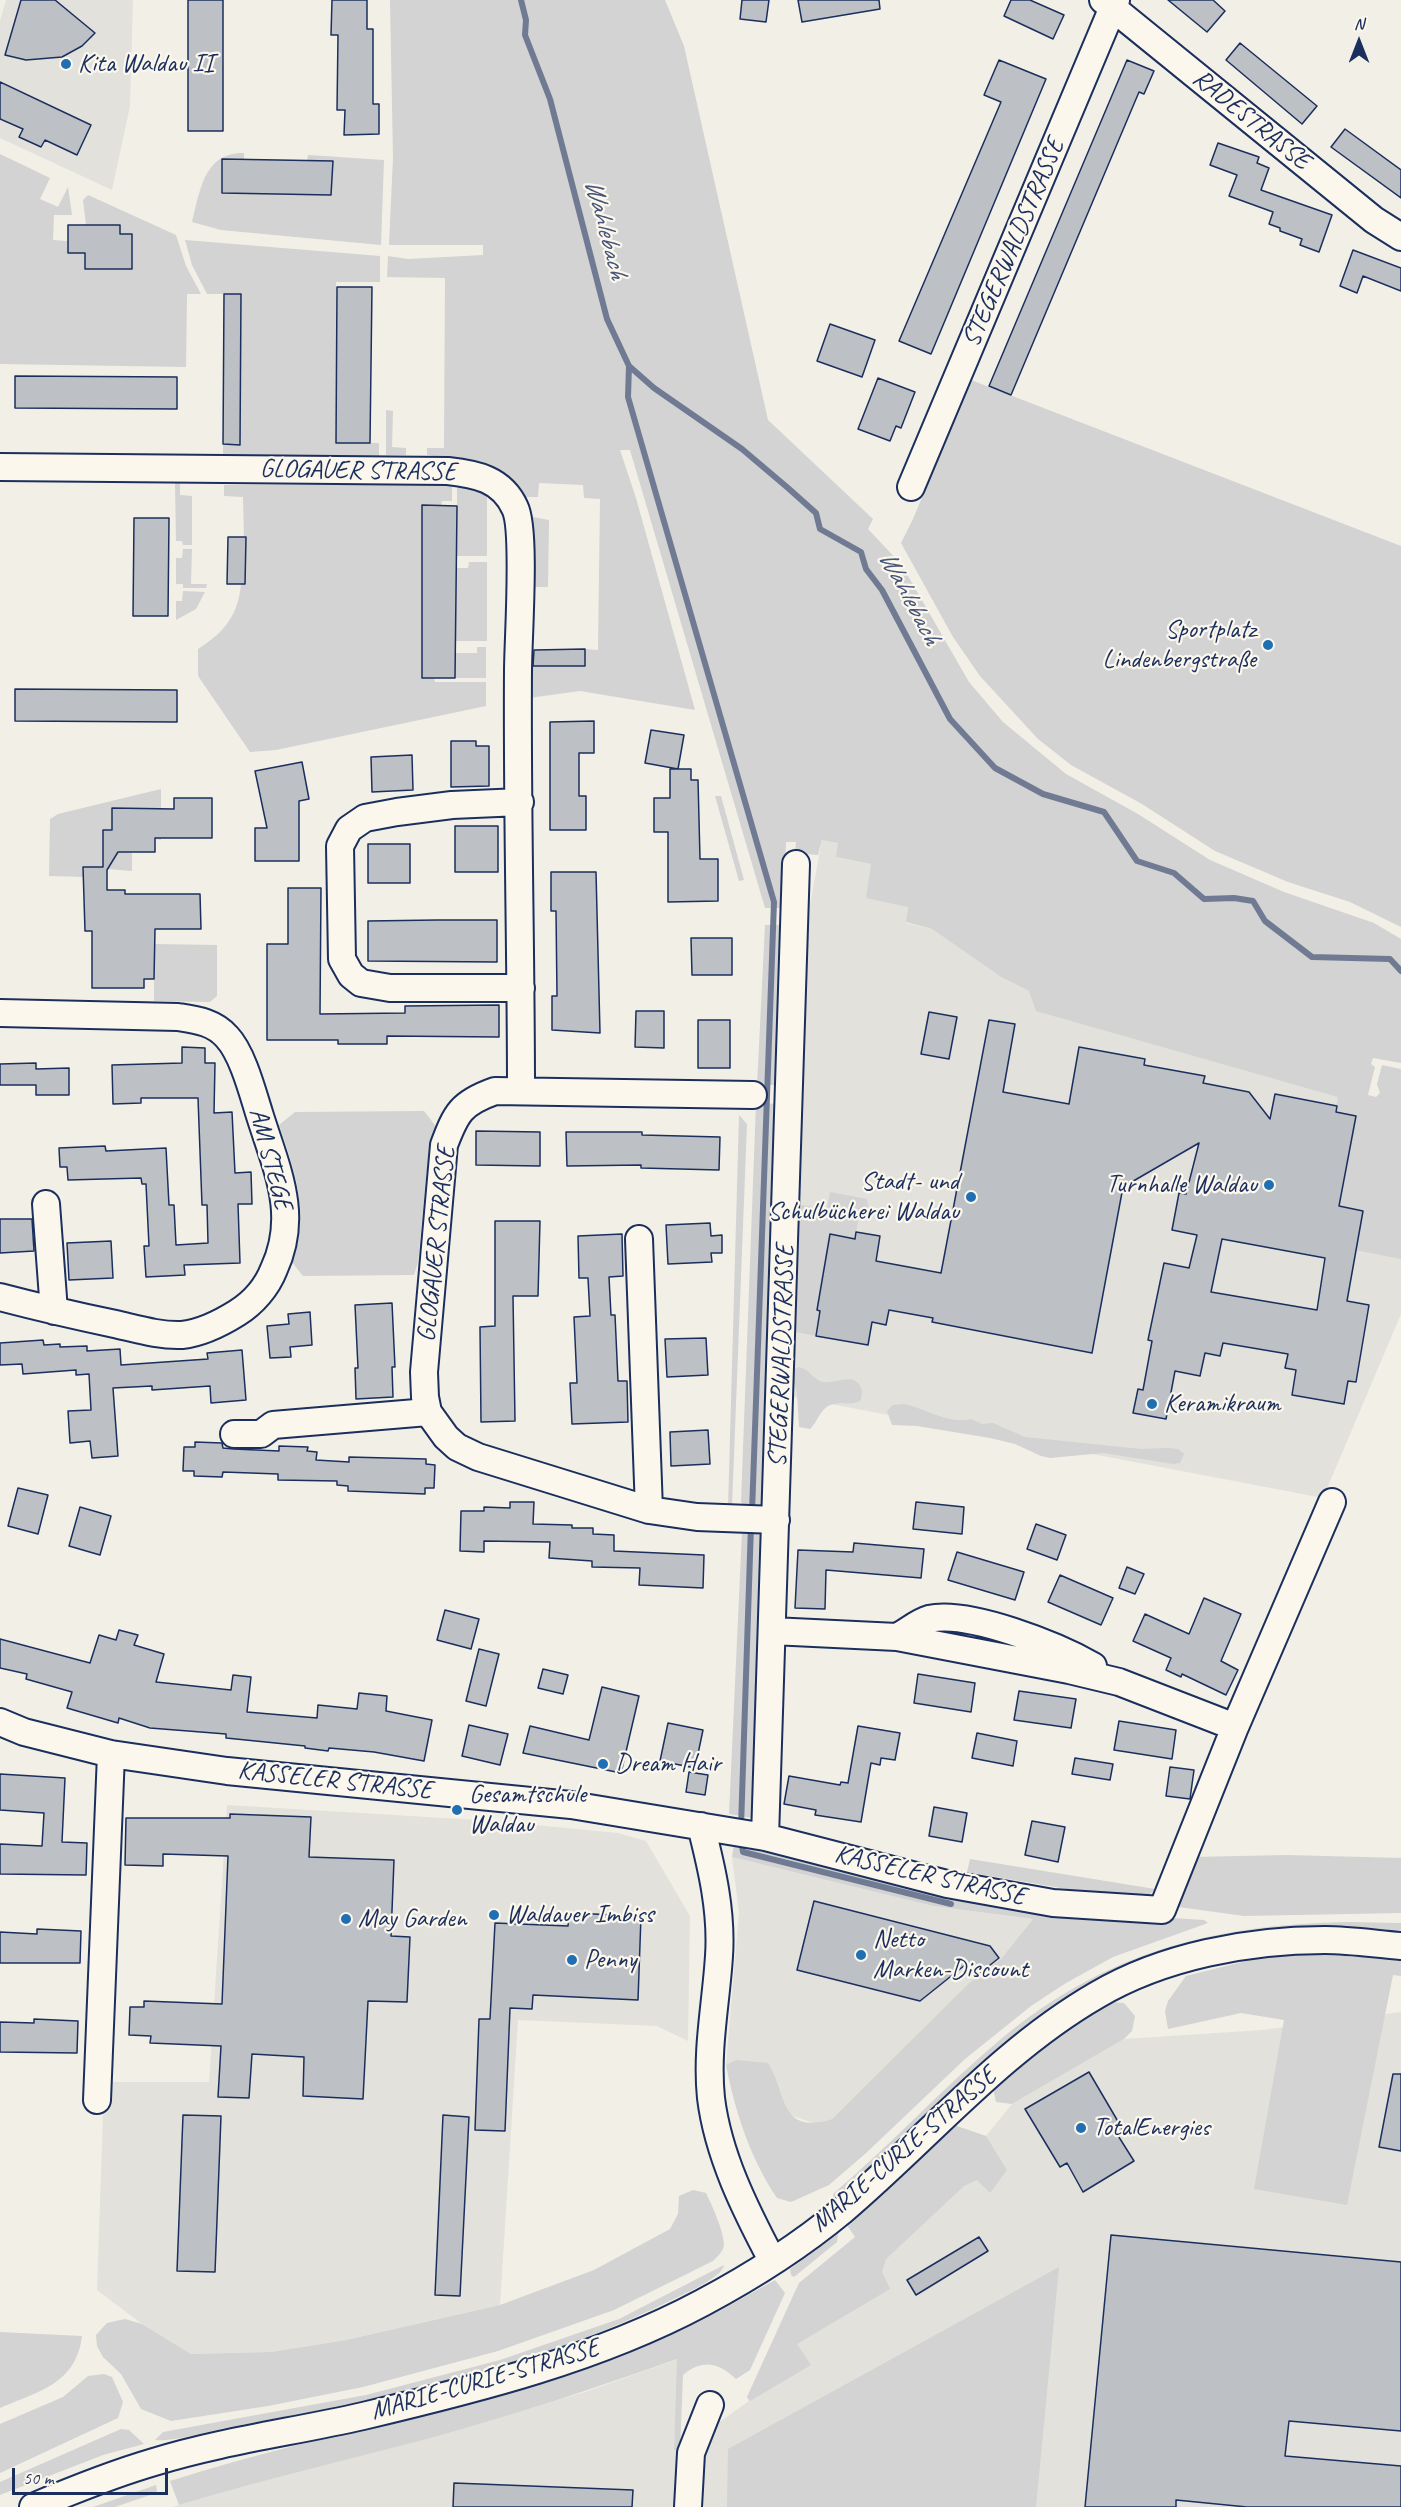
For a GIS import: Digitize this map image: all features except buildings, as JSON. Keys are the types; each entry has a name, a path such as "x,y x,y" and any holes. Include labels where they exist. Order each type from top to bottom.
{"street":[{"name":"RADESTRASSE","path":"1111,3 1374,220 1401,237"},
{"name":"STEGERWALDSTRASSE","path":"911,487 1111,3"},
{"name":"GLOGAUER STRASSE","path":"0,467 448,471 472,474 494,481 508,495 517,510 519,540 517,707 520,802 521,1090"},
{"path":"520,802 452,805 365,818 349,829 340,846 342,959 351,975 361,983 390,988 521,988"},
{"name":"STEGERWALDSTRASSE","path":"748,1833 772,1631 760,1520 796,864"},
{"name":"AM STEGE","path":"0,1013 178,1017 202,1021 216,1028 235,1046 283,1187 287,1224 284,1247 269,1281 248,1306 222,1322 183,1335 154,1332 0,1297"},
{"name":"GLOGAUER STRASSE","path":"428,1412 424,1372 444,1145 454,1117 472,1099 495,1091 521,1090 753,1095"},
{"path":"46,1203 54,1311"},
{"path":"639,1239 649,1510"},
{"path":"234,1434 261,1434 273,1425 428,1412 437,1427 457,1447 478,1456 649,1510 697,1517 760,1520"},
{"path":"772,1631 897,1637 1069,1670 1119,1682 1235,1727 1332,1502"},
{"name":"KASSELER STRASSE","path":"0,1722 24,1732 111,1754 227,1771 571,1805 748,1833 947,1884 1053,1903 1162,1910 1235,1727"},
{"path":"97,2100 111,1754"},
{"path":"701,1826 720,1914 719,1956 711,2021 711,2097 727,2162 772,2260"},
{"name":"MARIE-CURIE-STRASSE","path":"33,2507 82,2486 156,2462 239,2441 362,2416 567,2359 618,2342 700,2304 772,2260 842,2211 1008,2058 1097,1994 1132,1978 1215,1952 1257,1944 1329,1940 1401,1946"},
{"path":"688,2507 691,2453 710,2405"}],"shaded area":[{"name":"Kita Waldau II","path":"6,0 133,0 130,106 112,190 0,138 0,21"},
{"path":"390,0 665,0 684,46 768,420 873,519 868,529 901,564 969,682 1003,722 1066,774 1138,814 1210,860 1284,892 1374,923 1401,939 1401,1063 1373,1058 1371,1064 1375,1067 1368,1095 1376,1097 1380,1093 1377,1084 1382,1065 1401,1069 1401,1259 1355,1250 1363,1211 1339,1206 1353,1136 1332,1132 1338,1097 1036,1011 1029,991 1001,977 932,929 906,922 908,907 866,898 871,864 836,857 838,843 822,840 818,855 795,853 796,842 786,842 783,908 765,908 630,450 620,450 636,498 695,710 580,691 529,698 528,666 584,666 585,649 598,650 600,499 584,498 583,485 539,483 538,497 523,497 477,463 427,455 427,448 444,448 445,278 387,277 388,256 408,259 483,255 483,245 389,245 393,158"},
{"path":"244,153 244,159 222,159 222,193 331,195 332,161 307,161 308,155 384,160 381,245 221,230 192,222 201,186 212,166 220,159 231,154"},
{"path":"0,154 50,178 40,199 58,207 68,187 72,215 54,215 53,240 68,241 68,253 85,253 132,268 132,234 120,234 120,225 86,225 83,200 88,195 176,235 186,266 201,294 187,294 186,367 0,364"},
{"path":"185,240 380,256 380,282 336,282 336,442 379,443 379,456 223,455 223,444 239,445 240,294 207,294 192,265"},
{"path":"971,380 1401,546 1401,927 1350,902 1288,882 1215,851 1142,804 1071,765 1038,739 980,676 953,637 901,543"},
{"path":"386,410 393,411 392,447 406,448 406,455 386,455"},
{"path":"175,483 180,483 180,495 192,496 192,545 183,545 182,541 176,541"},
{"path":"224,485 452,485 452,501 442,501 441,505 422,506 422,677 434,678 435,682 486,682 486,706 276,750 250,752 198,676 198,649 216,636 228,622 237,605 241,584 245,583 243,497 224,496"},
{"path":"457,485 471,486 487,497 487,556 457,556"},
{"path":"527,516 549,520 548,587 530,587"},
{"path":"183,549 192,549 191,584 207,584 206,588 183,588 183,584 176,584 176,558 182,558"},
{"path":"469,562 487,562 487,641 456,641 456,568 468,568"},
{"path":"183,591 205,592 196,609 176,620 176,601 182,601"},
{"path":"477,647 486,647 486,678 455,678 456,653 477,653"},
{"path":"161,789 161,840 155,839 154,808 112,808 112,829 103,830 103,852 115,857 118,852 132,852 132,871 83,867 83,877 49,876 50,819 58,814"},
{"path":"715,796 721,796 744,880 739,881"},
{"path":"822,840 839,843 836,857 872,864 908,907 906,923 932,929 1001,977 1029,991 1401,1117 1401,1314 1323,1498 794,1397 806,973 810,904"},
{"path":"765,925 785,925 780,1085 757,1085"},
{"path":"154,944 217,945 217,996 210,1002 154,1001"},
{"path":"756,1103 779,1104 763,1506 745,1506 741,1502"},
{"path":"424,1111 438,1129 437,1142 429,1148 418,1262 414,1275 303,1276 292,1262 300,1226 300,1209 295,1176 279,1125 295,1112"},
{"path":"739,1115 747,1124 732,1506 728,1509"},
{"path":"830,1192 867,1199 869,1210 860,1209 855,1239 830,1235 817,1310 820,1311 816,1336 796,1332 800,1205 827,1209"},
{"path":"799,1367 823,1382 846,1379 855,1381 862,1391 861,1400 828,1406 810,1429 799,1427 797,1392 791,1375 793,1369"},
{"path":"904,1404 954,1420 971,1419 982,1424 993,1423 1025,1437 1141,1449 1178,1449 1184,1454 1180,1463 1173,1464 1103,1453 1050,1458 1015,1444 990,1438 917,1426 892,1425 887,1411 893,1405"},
{"path":"742,1532 763,1534 752,1818 729,1814"},
{"path":"227,1805 494,1821 618,1833 646,1841 690,1916 688,2041 657,2026 518,2020 500,2305 346,2340 271,2352 191,2354 142,2324 97,2290 103,2115 108,2082 209,2082"},
{"path":"749,1842 1048,1910 1204,1920 1208,1923 1113,1957 1031,2006 965,2059 829,2185 791,2202 777,2198 759,2167 739,2117 726,2065 736,2060 768,2063 787,2109 793,2117 802,2122 815,2123 832,2119 968,1984 1001,1959 1033,1919 933,1906 732,1857 734,1844"},
{"path":"1287,1855 1401,1858 1401,1913 1244,1916 1179,1907 1175,1902 1193,1857"},
{"path":"732,1857 933,1906 1033,1919 1001,1959 968,1984 832,2119 816,2124 793,2116 726,2065 739,1912"},
{"path":"970,1859 1155,1889 1143,1902 967,1872"},
{"path":"1351,1922 1401,1923 1401,1930 1351,1929 1074,1995 1015,2037 854,2185 830,2204 834,2193 980,2057 1041,2009 1081,1984 1123,1964 1165,1948 1209,1937 1254,1929"},
{"path":"1289,1953 1358,1954 1401,1960 1401,1976 1393,1975 1347,2205 1254,2189 1284,2020 1241,2013 1168,2029 1165,2011 1168,2001 1186,1976 1262,1957"},
{"path":"1112,2002 1124,2003 1135,2016 1132,2031 1124,2039 1012,2104 996,2102 993,2088 1050,2041"},
{"path":"1401,2012 1401,2507 173,2507 260,2480 585,2392 678,2359 674,2450 680,2450 749,2401 747,2397 799,2283 986,2136 1012,2104 1124,2039 1262,2030"},
{"path":"954,2125 986,2136 1007,2170 990,2193 977,2180 964,2186 886,2259 882,2272 890,2289 797,2344 811,2365 750,2401 747,2397 799,2283 855,2237 847,2225"},
{"path":"693,2190 706,2193 722,2233 724,2245 720,2254 713,2261 614,2310 498,2351 363,2387 268,2406 171,2421 141,2409 121,2374 103,2357 97,2346 96,2335 107,2323 125,2319 142,2324 191,2354 271,2352 346,2340 500,2305 594,2270 670,2229 678,2214 679,2196"},
{"path":"838,2234 837,2242 794,2277 791,2275 790,2269"},
{"path":"724,2265 718,2274 705,2283 625,2322 515,2362 345,2405 182,2438 155,2440 163,2432 366,2395 500,2360 619,2319"},
{"path":"1059,2267 1036,2507 727,2507 728,2449"},
{"path":"775,2280 785,2293 750,2370 736,2379 716,2366 703,2365 683,2375 680,2450 674,2450 677,2359 554,2401 461,2429 179,2505 170,2481 294,2446 482,2398 606,2360 680,2331"},
{"path":"0,2332 82,2336 72,2365 64,2375 42,2390 0,2408"},
{"path":"104,2374 112,2377 123,2402 118,2418 0,2473 0,2424 63,2397 88,2376"},
{"path":"121,2429 129,2430 144,2444 103,2455 0,2495 0,2482"},
{"path":"156,2485 157,2491 153,2494 115,2507 93,2507"}],"waterway":[{"name":"Wahlebach","path":"521,0 526,20 525,35 550,99 607,319 629,366 654,388 742,449 788,488 816,513 820,529 861,552 866,569 882,590 950,719 995,768 1043,794 1104,812 1137,861 1174,873 1204,899 1234,898 1253,901 1265,921 1312,957 1390,959 1401,971"},
{"path":"629,366 628,397 774,902 752,1512"},
{"path":"741,1827 751,1525"},
{"path":"741,1840 743,1852 951,1904"}],"place":[{"name":"Kita Waldau II","path":"66,64"},
{"name":"Sportplatz Lindenbergstraße","path":"1268,645"},
{"name":"Turnhalle Waldau","path":"1269,1185"},
{"name":"Stadt- und Schulbücherei Waldau","path":"971,1197"},
{"name":"Keramikraum","path":"1152,1404"},
{"name":"Dream Hair","path":"603,1764"},
{"name":"Gesamtschule Waldau","path":"457,1810"},
{"name":"Waldauer Imbiss","path":"494,1915"},
{"name":"May Garden","path":"346,1919"},
{"name":"Netto Marken-Discount","path":"861,1955"},
{"name":"Penny","path":"572,1960"},
{"name":"TotalEnergies","path":"1081,2128"}]}
